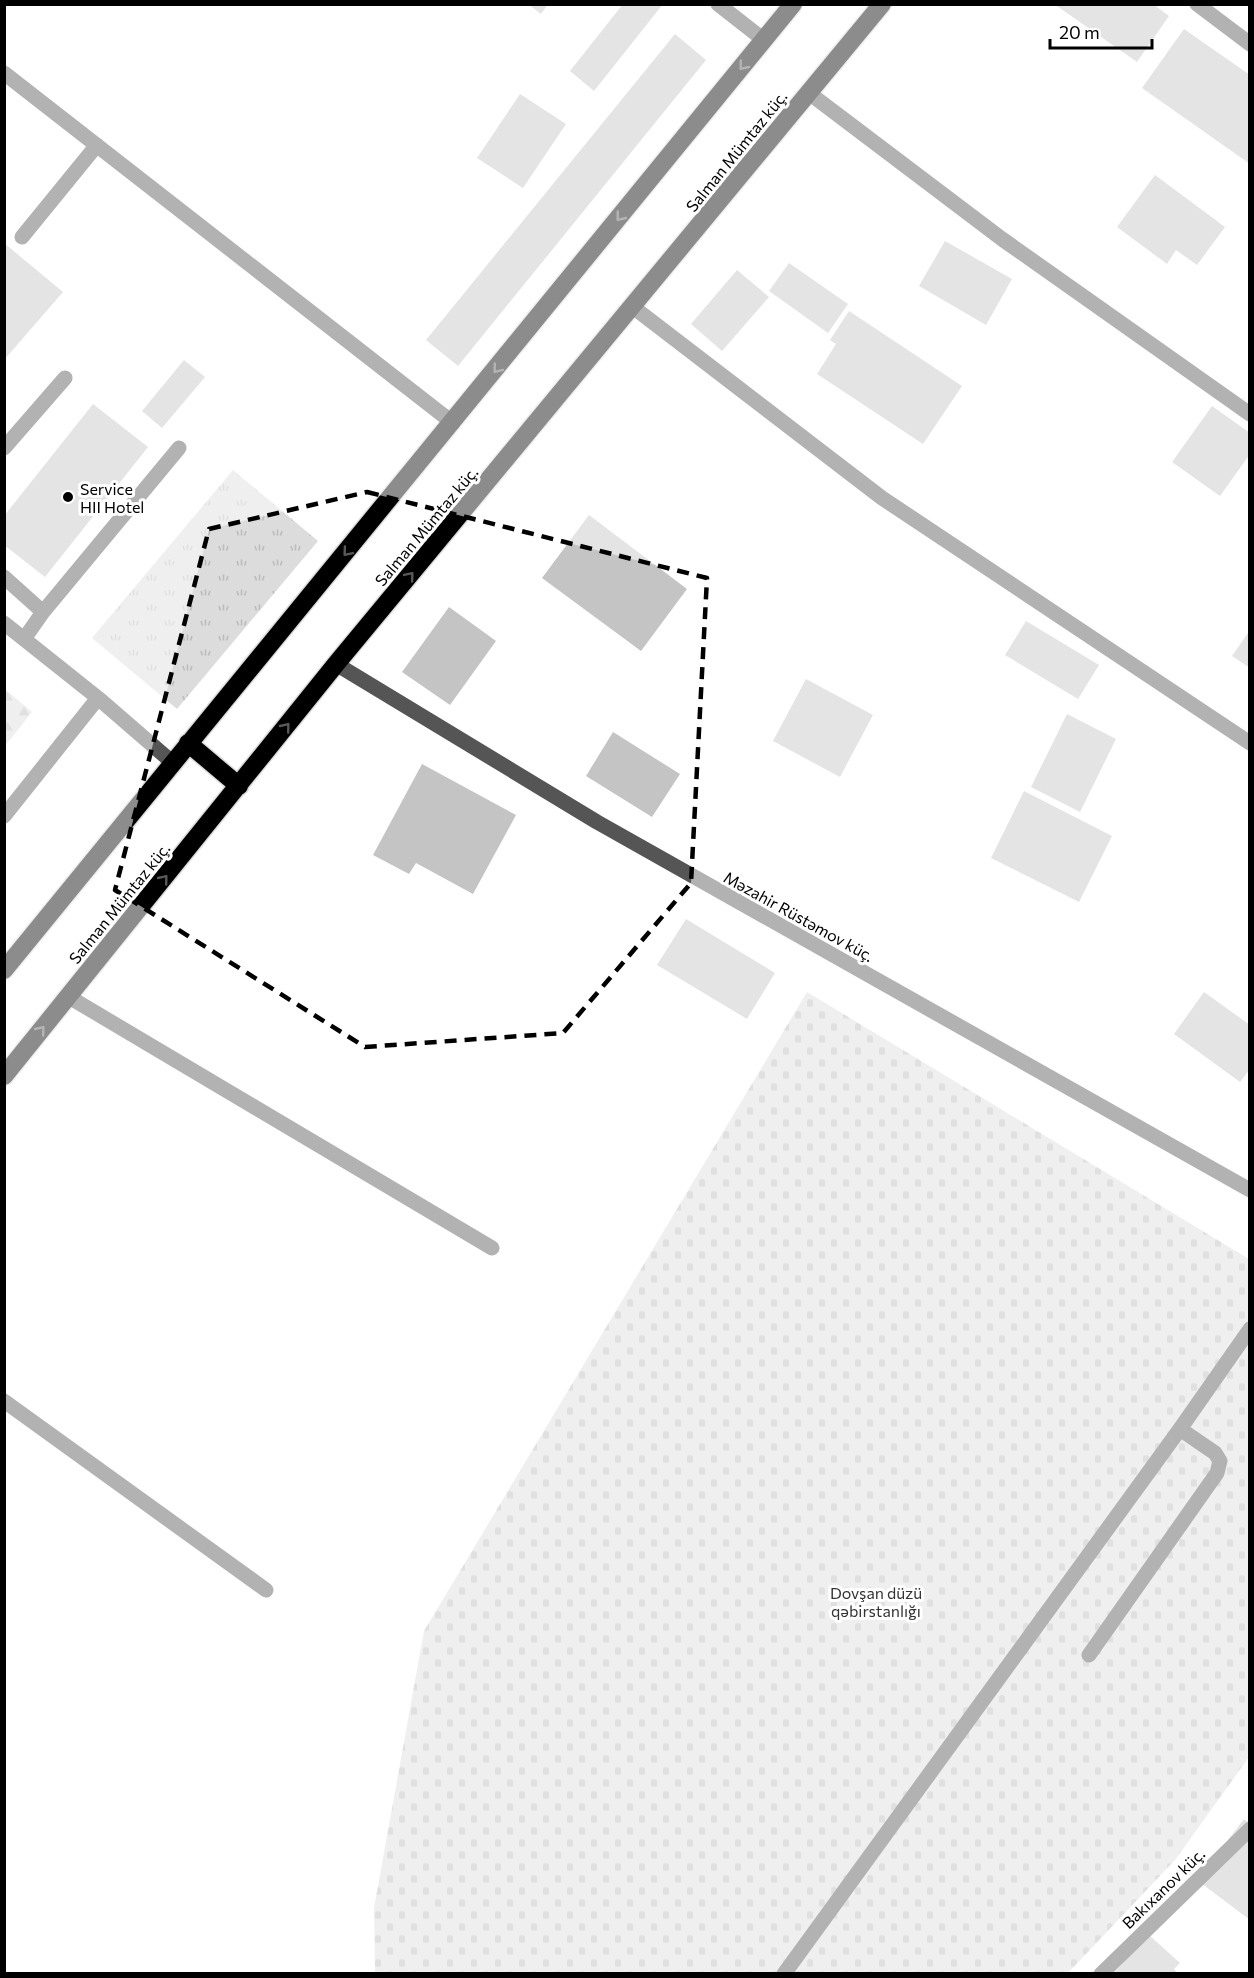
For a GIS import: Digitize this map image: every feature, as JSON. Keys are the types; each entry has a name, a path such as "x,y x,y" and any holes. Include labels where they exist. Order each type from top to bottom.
{"highway":[{"path":"4,970 794,4"},
{"name":"Salman Mümtaz küç.","path":"4,1076 336,664 882,4"},
{"path":"188,743 239,786"}],"street":[{"path":"718,4 764,40"},
{"path":"1197,4 1250,44"},
{"path":"4,73 453,423"},
{"path":"809,93 1002,238 1250,414"},
{"path":"22,237 97,145"},
{"path":"633,307 882,498 1250,743"},
{"path":"4,448 65,378"},
{"path":"24,639 43,612 179,448"},
{"path":"4,577 43,612"},
{"path":"4,623 98,698 173,763"},
{"name":"Məzahir Rüstəmov küç.","path":"336,664 597,822 1250,1190"},
{"path":"4,816 98,698"},
{"path":"69,997 492,1248"},
{"path":"784,1974 1180,1429 1250,1329"},
{"path":"4,1401 266,1590"},
{"path":"1089,1655 1217,1473 1220,1461 1215,1453 1180,1429"},
{"name":"Bakıxanov küç.","path":"1101,1974 1250,1829"}],"highlighted area":[{"path":"367,492 707,578 691,883 563,1033 365,1047 115,890 209,529"}],"green space":[{"path":"233,470 318,541 177,709 92,638"},
{"path":"5,689 32,712 5,746"},
{"name":"Dovşan düzü qəbirstanlığı","path":"807,992 1249,1259 1249,1757 1175,1860 1068,1973 375,1974 374,1908 424,1631"}],"building":[{"path":"528,4 548,4 541,14"},
{"path":"623,4 663,4 594,91 570,71"},
{"path":"1054,4 1153,4 1169,16 1137,62"},
{"path":"1184,29 1250,75 1250,164 1142,88"},
{"path":"675,34 706,60 458,366 426,340"},
{"path":"520,94 566,124 523,188 477,158"},
{"path":"1155,175 1225,227 1197,265 1176,250 1167,264 1117,227"},
{"path":"945,241 1012,279 986,325 919,286"},
{"path":"4,243 63,292 4,360"},
{"path":"789,263 848,304 828,333 769,291"},
{"path":"737,270 769,297 722,351 691,324"},
{"path":"849,311 962,386 923,444 817,374 836,344 830,340"},
{"path":"184,360 205,377 162,428 142,411"},
{"path":"93,404 148,447 45,577 4,545 4,516"},
{"path":"1212,406 1250,433 1250,454 1220,496 1172,462"},
{"path":"589,515 687,589 641,651 542,578"},
{"path":"449,607 496,641 450,705 402,672"},
{"path":"1026,621 1099,665 1078,699 1005,655"},
{"path":"1250,630 1250,668 1232,656"},
{"path":"806,679 873,715 840,777 773,741"},
{"path":"1067,714 1116,739 1080,812 1031,787"},
{"path":"613,732 680,774 652,817 586,776"},
{"path":"422,764 516,815 473,894 416,863 409,874 373,855"},
{"path":"1024,791 1112,836 1079,902 991,858"},
{"path":"686,919 775,973 747,1019 657,965"},
{"path":"1204,992 1250,1025 1250,1069 1240,1082 1174,1034"},
{"path":"1244,1819 1250,1824 1250,1920 1197,1880"},
{"path":"1149,1935 1180,1963 1174,1969 1178,1974 1113,1974"}],"place":[{"name":"Service HII Hotel","path":"68,497"}]}
